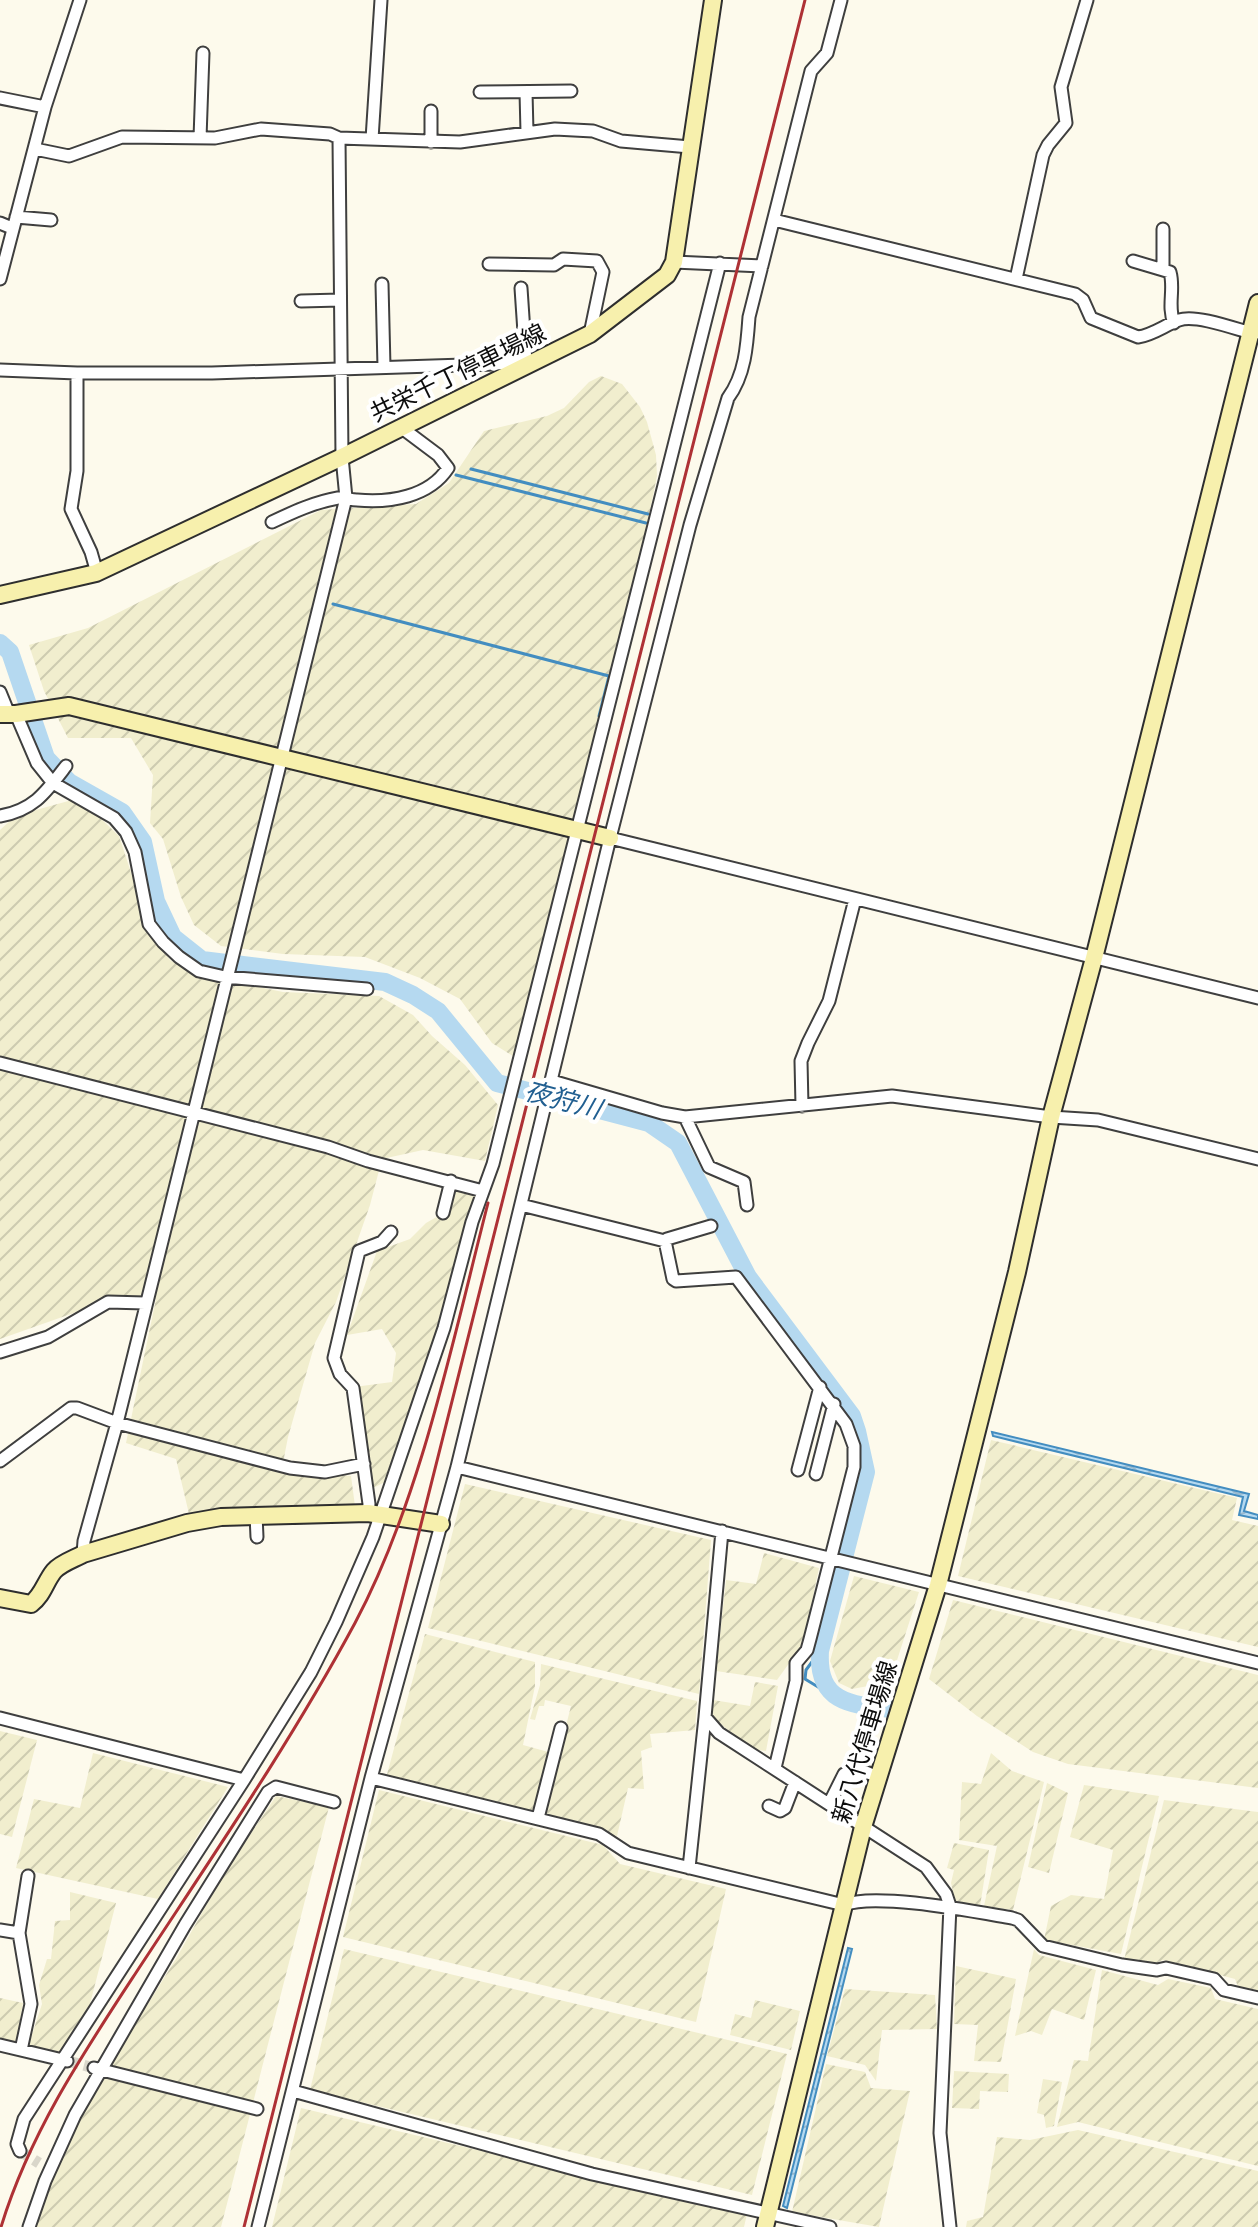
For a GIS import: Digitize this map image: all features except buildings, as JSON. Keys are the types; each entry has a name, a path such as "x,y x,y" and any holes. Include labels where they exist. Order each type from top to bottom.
{"street":[{"path":"372,139 381,0"},
{"path":"713,0 674,262 762,266"},
{"path":"258,2227 371,1778 457,1467 610,838 690,525 728,398 739,383 748,342 749,317 811,71 827,53 841,0"},
{"path":"1016,279 1043,155 1066,123 1061,87 1087,0"},
{"path":"0,279 45,107 77,2"},
{"path":"200,138 203,53"},
{"path":"480,92 571,91"},
{"path":"526,92 527,132"},
{"path":"0,98 45,107"},
{"path":"431,111 431,142"},
{"path":"35,149 69,156 122,137 200,138 277,129 330,134 339,138 460,142 555,129 593,131 621,141 690,147"},
{"path":"83,1554 346,498 340,369 339,138"},
{"path":"0,223 51,220"},
{"path":"774,220 1075,294 1083,300 1091,318 1138,337 1190,318 1254,334"},
{"path":"1163,229 1163,268"},
{"path":"489,264 554,265 563,259 597,261 603,272 590,334"},
{"path":"1133,261 1170,272 1170,313 1174,323"},
{"name":"共栄千丁停車場線","path":"0,595 97,573 402,428 590,334 667,275 674,262"},
{"path":"20,2151 17,2144 24,2119 165,1904 311,1672 373,1537 374,1515 444,1328 510,1099 720,263"},
{"path":"382,284 384,367"},
{"path":"0,370 77,373 528,364 521,288"},
{"path":"301,301 340,300"},
{"name":"新八代停車場線","path":"767,2220 863,1827 938,1585 1017,1272 1051,1117 1254,334 1258,303"},
{"path":"77,373 77,471 71,509 97,573"},
{"path":"272,522 297,510 346,498 403,498 420,493 448,468 438,455 402,428"},
{"path":"0,692 37,763 54,782 114,818 126,832 135,852 149,924 163,942 199,971 367,989"},
{"path":"11,714 69,706 1258,998"},
{"path":"0,816 37,802 65,768"},
{"path":"802,1106 801,1061 829,1001 855,899"},
{"path":"0,1063 483,1191"},
{"path":"552,1081 662,1113 687,1124 892,1096 1051,1117 1098,1120 1258,1159"},
{"path":"687,1124 709,1167 744,1182 747,1205"},
{"path":"443,1213 451,1181"},
{"path":"521,1205 665,1241 711,1226"},
{"path":"374,1515 369,1504 353,1388 340,1374 334,1358 359,1251 382,1242 391,1232"},
{"path":"665,1241 676,1281 736,1277 834,1404 851,1435 855,1459 832,1560 807,1650 796,1663 796,1681 775,1768"},
{"path":"0,1352 48,1337 108,1302 145,1303"},
{"path":"798,1470 820,1387"},
{"path":"816,1474 834,1404"},
{"path":"0,1461 71,1408 290,1468 325,1472 364,1464"},
{"path":"457,1467 1258,1663"},
{"path":"256,1515 257,1537"},
{"path":"0,1598 31,1604 39,1598 55,1570 83,1554 204,1518 374,1515 441,1524"},
{"path":"689,1868 722,1531"},
{"path":"705,1717 719,1733 926,1867 946,1894 950,1906 940,2133 950,2227"},
{"path":"0,1718 244,1780"},
{"path":"538,1818 561,1728"},
{"path":"829,1804 844,1774 866,1772 878,1777"},
{"path":"371,1778 599,1834 628,1853 844,1905 863,1901 950,1906 1018,1920 1043,1946 1122,1965 1190,1973 1214,1979 1224,1990 1258,1998"},
{"path":"769,1806 780,1811 785,1808 795,1782"},
{"path":"29,2227 53,2164 99,2069 268,1792 276,1787 334,1802"},
{"path":"21,2050 31,2004 19,1933 28,1876"},
{"path":"0,1930 19,1933"},
{"path":"0,2045 64,2061"},
{"path":"99,2069 257,2109"},
{"path":"293,2091 767,2220 830,2227"},
{"path":"39,2163 53,2164"}],"shaded area":[{"path":"601,376 622,384 640,407 656,455 657,476 623,641 516,1058 492,1043 460,999 420,978 365,957 283,954 221,946 194,925 181,897 163,839 150,823 153,775 131,738 68,738 44,691 29,645 88,628 321,510 416,504 449,483 484,431 547,416 564,408 589,382"},
{"path":"72,800 94,812 119,836 153,939 171,961 209,977 283,992 379,996 413,1015 465,1065 498,1105 485,1161 423,1150 382,1159 370,1205 336,1302 315,1343 282,1468 351,1476 355,1506 189,1514 176,1459 126,1443 156,1299 116,1298 0,1339 0,830 13,818 25,813"},
{"path":"456,1177 479,1187 391,1479 371,1489 354,1387 392,1382 396,1353 382,1329 347,1335 377,1251 410,1239 426,1223 447,1211"},
{"path":"991,1440 1237,1498 1232,1520 1258,1526 1258,1647 958,1576"},
{"path":"465,1484 711,1540 699,1694 428,1628"},
{"path":"764,1553 819,1568 803,1644 777,1680 716,1671 726,1580 756,1584"},
{"path":"854,1576 919,1592 890,1682 852,1689 839,1683 830,1661"},
{"path":"953,1600 1258,1675 1258,1788 1068,1764 1033,1752 977,1716 929,1679"},
{"path":"425,1634 535,1662 535,1686 523,1745 552,1753 535,1816 386,1778"},
{"path":"541,1664 697,1701 695,1730 650,1734 652,1747 641,1751 644,1789 628,1788 617,1836 543,1817 571,1706 545,1700 544,1706 539,1706 535,1720 530,1719 540,1685"},
{"path":"755,1682 778,1686 766,1751 751,1749 711,1716 713,1700 750,1706"},
{"path":"0,1731 37,1740 12,1837 0,1834"},
{"path":"93,1753 228,1787 158,1899 16,1868 34,1799 80,1808"},
{"path":"991,1753 1012,1771 1044,1782 1013,1910 984,1906 997,1846 959,1840 962,1782 981,1784"},
{"path":"1047,1783 1068,1793 1049,1873 1028,1867"},
{"path":"1084,1785 1159,1796 1121,1954 1044,1940 1051,1906 1071,1895 1104,1899 1113,1850 1070,1837"},
{"path":"379,1790 603,1845 620,1864 726,1889 696,2022 343,1937"},
{"path":"276,1796 329,1807 221,2227 35,2227 45,2194 94,2091 224,1874"},
{"path":"1164,1800 1258,1812 1258,1994 1239,1989 1235,1979 1163,1960 1151,1965 1124,1960"},
{"path":"954,1843 989,1850 980,1906 955,1901 951,1883 954,1870 947,1868"},
{"path":"70,1892 116,1903 90,2004 59,2053 28,2047 42,2004 39,1985 47,1959 51,1959 55,1921 70,1920"},
{"path":"344,1949 787,2054 752,2195 310,2090"},
{"path":"1034,1949 1039,1955 1096,1970 1084,2020 1052,2009 1042,2035 1031,2031 1015,2036"},
{"path":"956,1966 1016,1979 1001,2062 974,2061 978,2025 954,2024"},
{"path":"1102,1970 1158,1985 1168,1979 1211,1988 1215,1999 1258,2009 1258,2166 1078,2122 1057,2127 1074,2060 1088,2061"},
{"path":"845,1989 935,1995 937,2029 882,2030 876,2081 865,2065 827,2056"},
{"path":"0,1998 23,2003 16,2044 0,2040"},
{"path":"755,2000 800,2011 791,2050 730,2035 735,2014 751,2018"},
{"path":"826,2064 865,2072 871,2088 910,2091 879,2227 792,2212"},
{"path":"954,2071 1009,2074 1008,2092 980,2091 979,2109 952,2108"},
{"path":"1043,2079 1062,2082 1054,2126 1046,2128 1044,2115 1037,2113"},
{"path":"301,2108 747,2214 744,2227 272,2227"},
{"path":"1078,2130 1258,2171 1258,2227 966,2227 967,2221 983,2217 997,2137 1030,2140"}],"water":[{"path":"992,1432 1249,1494 1244,1511 1258,1515 1258,1519 1239,1515 1243,1497 993,1436"},
{"path":"848,1948 852,1949 787,2208 783,2206"}],"waterway":[{"path":"471,469 648,514"},
{"path":"456,475 646,523"},
{"path":"333,604 609,676 599,716"},
{"name":"夜狩川","path":"0,643 10,652 46,758 69,782 122,812 143,842 156,901 173,937 202,960 385,982 438,1011 497,1083 649,1123 678,1143 748,1277 852,1416 866,1472 820,1651 820,1668 830,1691 839,1698 891,1709"},
{"path":"820,1651 806,1670 805,1679 833,1696"}],"tunnel":[{"path":"68,2061 94,2068"},
{"path":"20,2151 39,2163"}],"railway":[{"path":"244,2227 805,0"},
{"path":"1,2227 28,2156 63,2089 279,1752 331,1667 378,1575 399,1524 433,1418 488,1203"}]}
